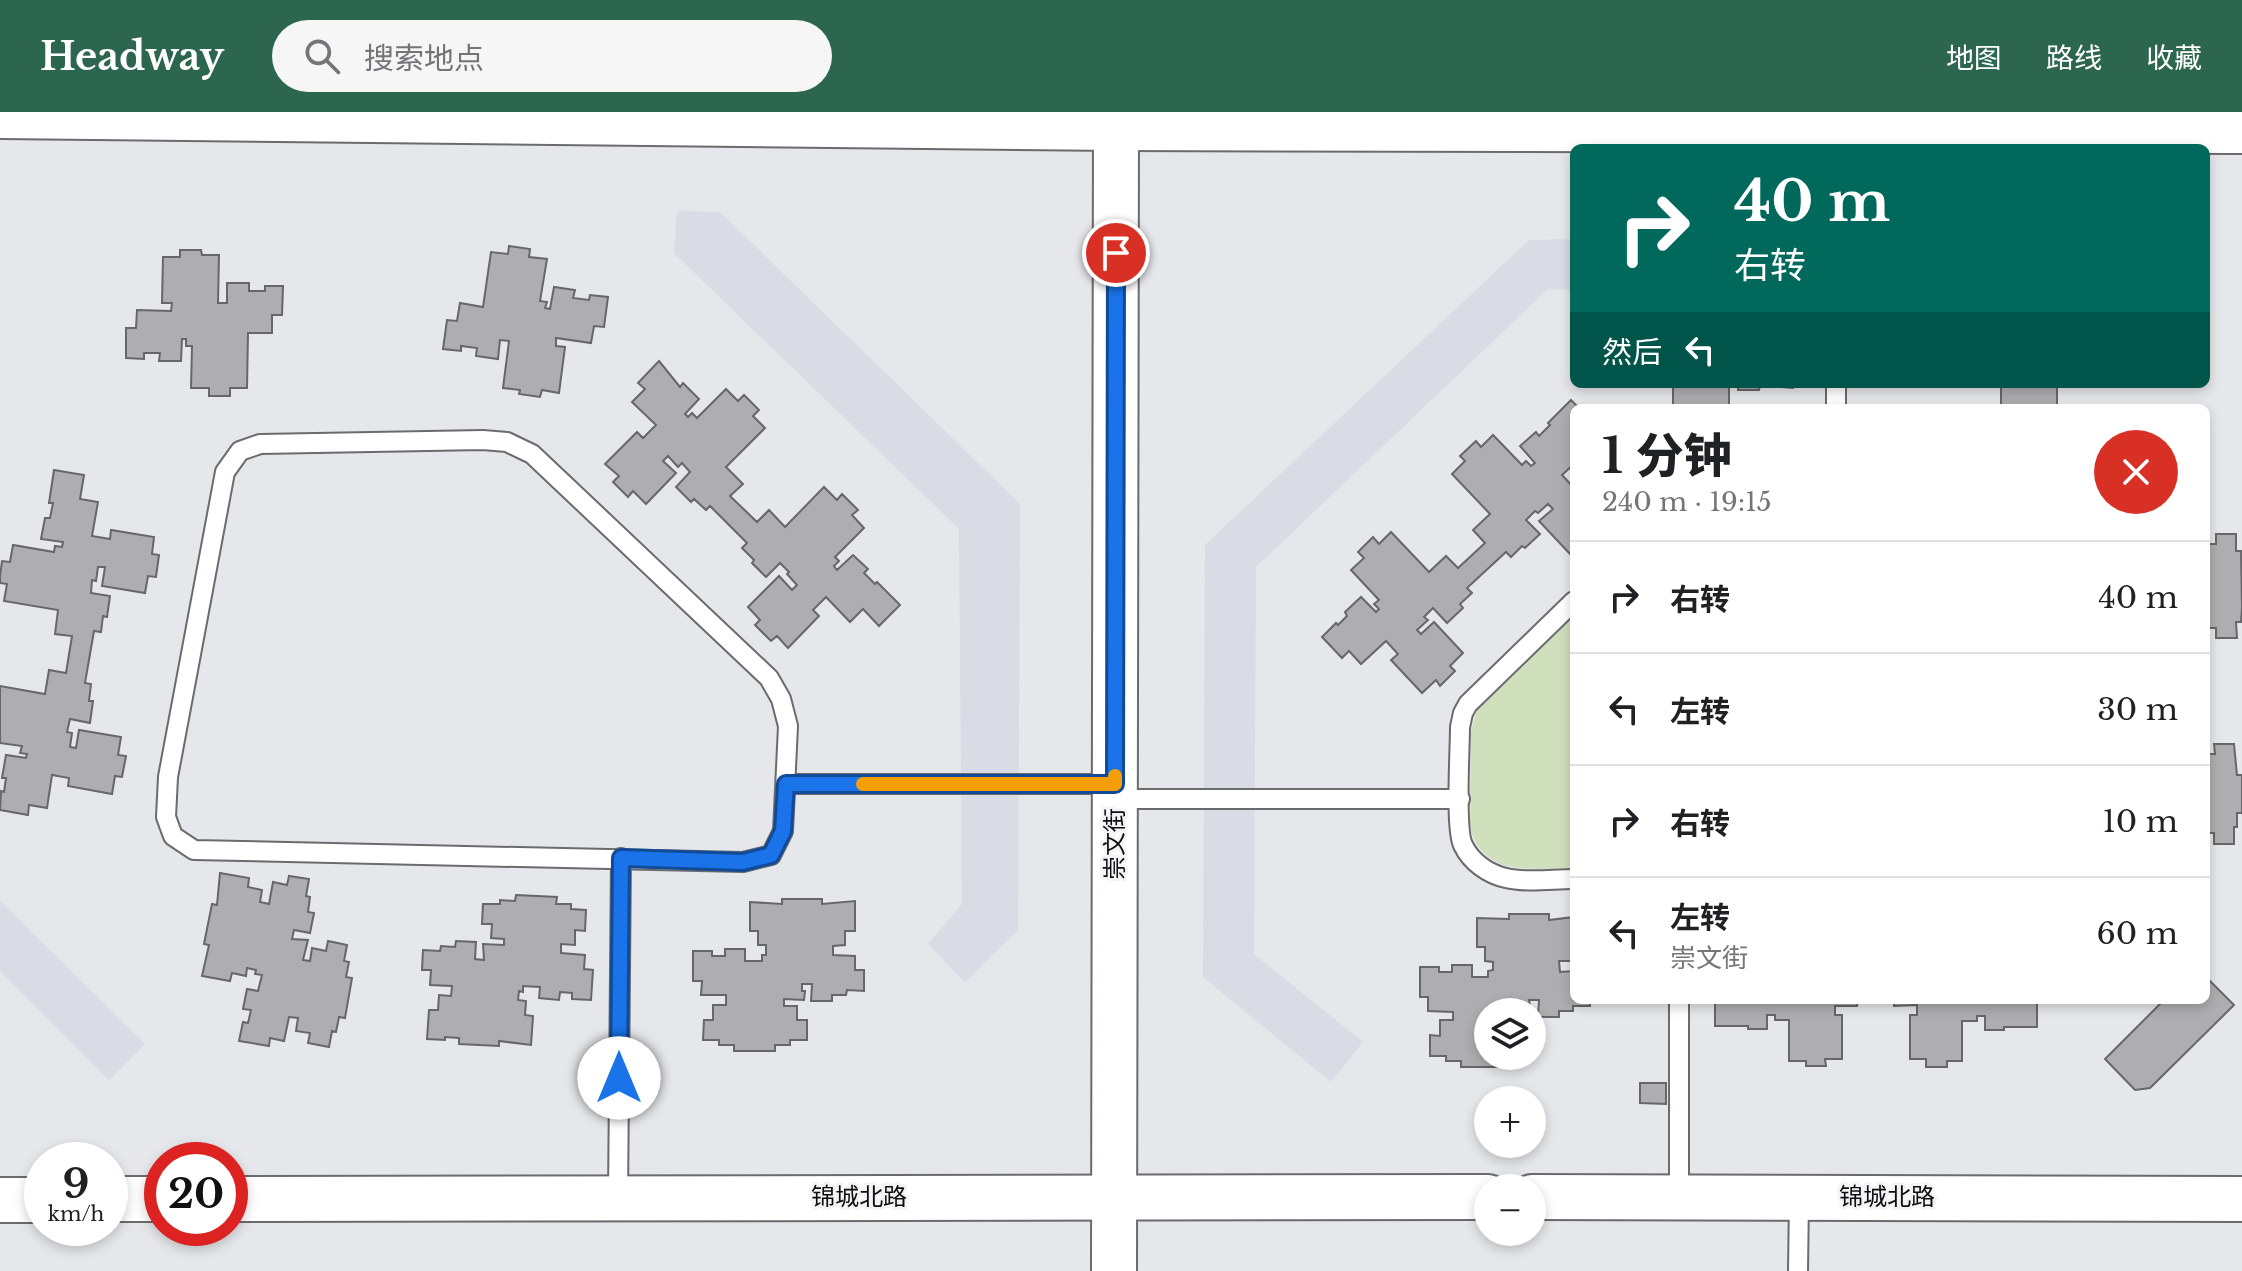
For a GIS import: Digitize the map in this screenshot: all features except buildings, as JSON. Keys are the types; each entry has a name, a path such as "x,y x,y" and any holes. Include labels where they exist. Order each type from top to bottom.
{"street":[{"path":"0,116 1836,139 1898,121 2242,131"},
{"name":"崇文街","path":"1114,1271 1116,128"},
{"name":"锦城北路","path":"248,1199 1474,1197"},
{"name":"锦城北路","path":"1546,1197 2242,1199"},
{"path":"0,1200 24,1200"}],"lane":[{"path":"483,440 507,442 532,454 769,678 781,699 788,726 786,784 783,831 771,855 743,862 194,850 173,836 166,817 168,777 225,472 240,451 260,444 483,440"},
{"path":"1570,605 1468,704 1463,713 1460,727 1459,824 1462,845 1475,863 1490,873 1507,879 1570,879"},
{"path":"786,784 1460,799"},
{"path":"618,1198 621,858"},
{"path":"1679,1004 1679,1197"},
{"path":"1798,1271 1799,1197"}],"shaded area":[{"path":"677,211 720,212 1020,504 1018,930 965,982 928,944 962,904 959,529 674,253"},
{"path":"1570,239 1570,290 1548,289 1256,567 1254,954 1363,1042 1331,1082 1203,977 1205,545 1529,240"},
{"path":"0,901 145,1044 109,1080 0,971"}],"green space":[{"path":"1570,619 1570,868 1512,867 1498,863 1477,844 1470,828 1471,732 1483,701"}],"slow traffic":[{"path":"863,784 1115,784 1115,776"}],"route":[{"path":"619,1078 621,858 743,862 771,855 783,831 786,784 1115,784 1116,253"}]}
